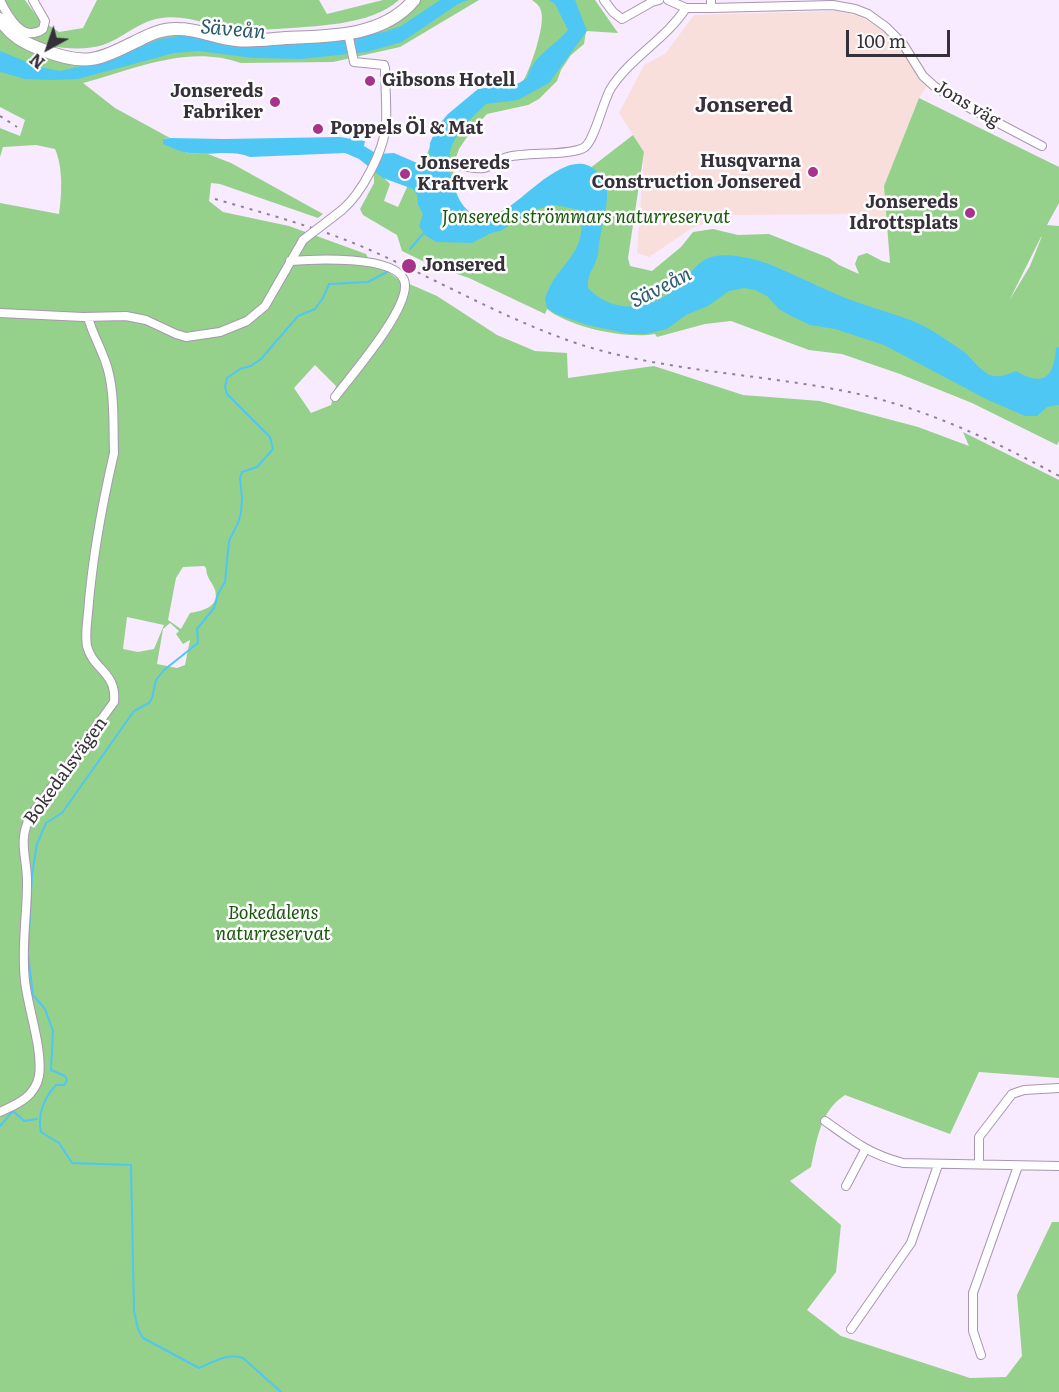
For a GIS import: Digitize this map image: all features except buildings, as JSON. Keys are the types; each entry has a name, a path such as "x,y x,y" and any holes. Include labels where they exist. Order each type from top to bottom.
{"street":[{"path":"0,0 7,17 17,27 38,32 44,29 45,21 33,0"},
{"path":"0,19 8,31 19,40 74,60 98,58 151,34 169,29 188,29 236,40 348,34 387,22 414,0"},
{"path":"604,0 622,19 659,0"},
{"path":"451,163 482,169 507,157 570,151 585,147 591,140 598,117 612,88 634,62 676,22 686,8 668,0"},
{"name":"Jons väg","path":"686,8 711,4 833,5 868,14 886,27 903,44 923,76 934,86 962,104 1042,146"},
{"path":"0,313 88,317 126,316 146,320 186,337 220,332 247,321 264,306 303,240 342,210 356,195 380,148 386,125 384,65 354,62 348,34"},
{"path":"290,261 326,259 366,262 394,270 405,282 403,295 390,326 335,397"},
{"name":"Bokedalsvägen","path":"0,1112 19,1104 28,1097 39,1076 39,1062 25,981 23,949 28,883 22,843 25,827 114,702 112,681 92,657 87,646 86,635 89,596 114,453 113,398 109,372 88,317"},
{"path":"979,1164 979,1137 1012,1094 1024,1089 1059,1088"},
{"path":"825,1121 865,1150 903,1163 1059,1166"},
{"path":"846,1186 865,1150"},
{"path":"851,1329 912,1243 938,1165"},
{"path":"981,1355 973,1331 973,1293 1018,1166"}],"shaded area":[{"path":"837,11 859,16 887,32 927,86 919,98 884,186 887,224 868,225 868,214 730,215 692,228 649,257 637,253 644,152 619,113 644,65 665,54 694,15"}],"green space":[{"path":"0,0 25,0 39,19 59,32 83,28 97,0 319,0 327,14 383,0 399,0 387,9 358,20 307,27 241,31 189,19 167,17 142,24 103,45 73,48 39,43 24,36 11,27 3,15"},
{"name":"Bokedalens naturreservat","path":"421,0 479,0 400,47 333,62 241,63 201,56 181,57 83,83 115,108 170,138 163,139 187,153 208,154 231,163 323,214 318,218 220,184 211,183 209,201 223,212 289,226 366,254 368,258 398,279 437,296 497,335 535,351 567,353 568,378 654,366 743,395 820,401 918,427 969,446 963,432 1059,480 1059,1078 979,1072 950,1134 845,1095 830,1109 825,1118 811,1167 790,1181 841,1225 836,1272 807,1310 841,1336 970,1378 1006,1377 1022,1356 1017,1295 1052,1222 1059,1222 1059,1392 0,1392 0,203 59,214 61,172 55,149 36,145 3,147 0,157 0,128 20,136 25,120 0,107 0,25 70,64 170,33 241,45 361,37 392,26 405,17","holes":["315,365 336,386 331,405 311,413 294,388","204,566 216,596 209,607 190,613 181,629 168,620 176,578 183,567","127,617 164,625 154,649 138,652 123,649","170,623 179,631 176,634 183,644 190,640 185,665 177,668 157,664 163,629"]},
{"name":"Jonsereds strömmars naturreservat","path":"532,0 595,0 618,33 586,31 584,44 571,55 557,81 539,99 528,105 487,114 469,134 459,149 453,166 455,194 463,214 485,225 589,169 633,135 644,152 628,258 630,266 652,271 681,247 693,232 713,229 738,235 769,234 829,258 859,274 855,264 858,256 867,253 890,263 884,186 919,98 1059,167 1059,203 1047,225 1059,226 1059,441 1057,445 972,403 900,374 842,354 809,350 731,321 705,324 657,337 655,334 629,335 584,327 557,316 547,309 545,314 469,278 431,265 402,251 397,235 363,215 360,209 374,183 374,168 390,184 384,201 398,207 408,185 414,187 429,149 445,121 522,83 533,58 541,26 540,9","holes":["1042,236 1030,266 1009,301"]}],"water":[{"path":"440,0 468,0 458,4 402,42 367,52 301,59 253,58 199,51 174,53 78,79 25,79 0,72 0,51 39,67 61,71 108,59 160,39 186,35 342,38 384,32 401,26"},
{"path":"549,0 575,0 587,31 549,83 518,100 486,104 460,132 451,148 449,169 458,198 472,214 478,218 501,211 560,169 584,164 599,174 607,190 598,255 588,282 588,288 599,297 624,306 650,303 674,290 706,259 725,255 748,258 769,264 855,302 925,327 963,351 990,375 1002,376 1016,371 1033,378 1045,377 1050,373 1056,348 1059,347 1059,405 1047,407 1037,416 1025,416 986,399 884,345 835,329 810,325 779,309 767,296 744,288 729,291 708,306 686,315 667,329 646,334 630,334 587,325 556,314 547,308 545,299 550,286 576,249 580,239 582,226 580,210 555,205 537,209 500,231 472,243 436,242 425,235 419,226 423,214 413,189 383,178 359,159 345,153 250,157 235,153 189,153 163,144 163,139 170,138 340,137 365,141 364,146 377,154 394,153 424,166 429,159 430,143 437,127 448,114 478,89 519,83 527,78 539,57 568,30 555,4"}],"waterway":[{"path":"410,249 424,233"},
{"path":"281,1392 243,1358 226,1357 199,1368 143,1338 138,1329 134,1311 131,1165 72,1163 59,1143 41,1132 40,1119 45,1101 56,1085 64,1085 67,1080 65,1076 51,1070 53,1031 45,1009 33,995 28,953 32,875 37,844 46,823 62,813 134,711 149,703 156,680 164,670 198,643 197,629 214,608 225,582 229,541 241,513 240,478 242,472 257,467 273,449 270,437 227,394 225,387 227,378 261,359 298,316 315,309 329,284 368,282 387,272"},
{"path":"0,1126 13,1111 24,1121 37,1119"}],"railway":[{"path":"0,116 17,127"},
{"path":"215,199 351,242 503,314 585,346 650,362 816,386 877,398 957,426 1059,476"}],"place":[{"name":"Gibsons Hotell","path":"370,81"},
{"name":"Jonsereds Fabriker","path":"275,102"},
{"name":"Poppels Öl & Mat","path":"318,129"},
{"name":"Husqvarna Construction Jonsered","path":"813,172"},
{"name":"Jonsereds Kraftverk","path":"405,174"},
{"name":"Jonsereds Idrottsplats","path":"970,213"},
{"name":"Jonsered","path":"409,266"}],"district":[{"name":"Jonsered","path":"744,106"}],"water label":[{"name":"Säveån","path":"233,30"},
{"name":"Säveån","path":"661,288"}]}
